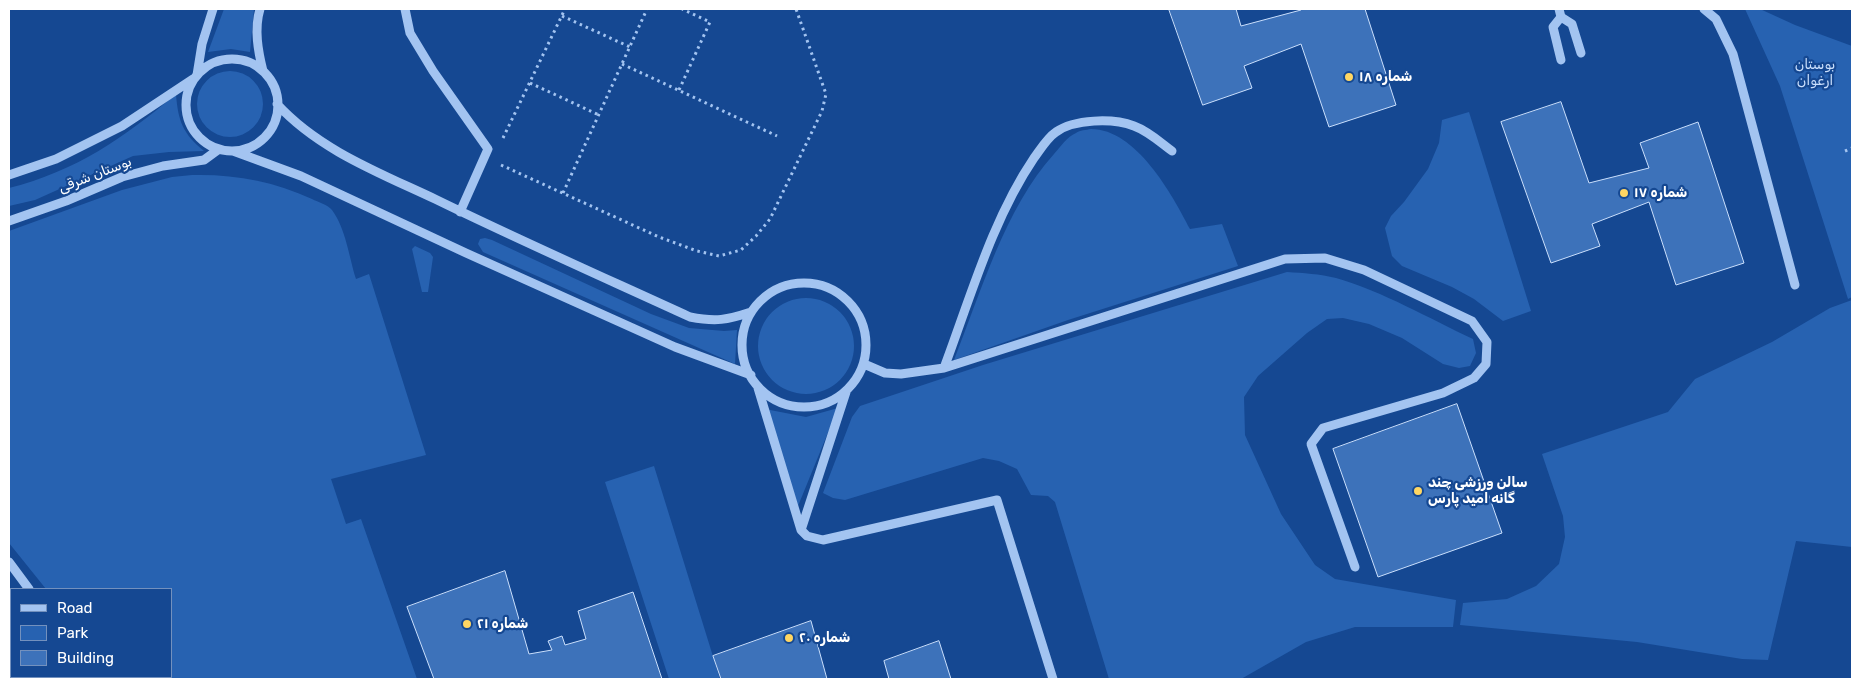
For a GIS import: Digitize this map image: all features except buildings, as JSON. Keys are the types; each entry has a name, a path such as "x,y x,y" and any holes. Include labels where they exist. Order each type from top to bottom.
{"street":[{"path":"213,9 202,44 195,77 187,92 186,99 188,120 195,133 205,143 219,149 233,151 301,176 675,347 750,375"},
{"path":"260,9 258,18 258,52 263,71"},
{"path":"405,9 410,33 433,71 488,149 460,212"},
{"path":"1704,9 1716,19 1733,54 1795,285"},
{"path":"1561,60 1553,27 1560,13 1572,24 1581,53"},
{"path":"195,77 206,66 217,61 229,59 247,62 263,71 271,81 276,92 277,104 276,116 272,127 265,137 255,144 245,149 233,151"},
{"name":"بوستان شرقی","path":"9,175 56,159 122,126 195,77"},
{"path":"277,104 302,128 347,157 479,222 690,317 706,320 726,320 751,312"},
{"path":"944,368 1001,218 1021,178 1042,147 1056,132 1080,122 1109,121 1133,125 1172,151"},
{"name":"بوستان شرقی","path":"9,221 66,201 122,177 163,166 204,160 219,149"},
{"path":"864,364 885,373 901,374 944,368 1284,260 1325,258 1364,270 1472,321 1487,342 1486,364 1474,378 1443,393 1323,428 1311,444 1355,567"},
{"path":"758,388 771,398 785,405 801,408 818,406 833,401 846,392 857,379 864,364 867,348 865,332 860,317 850,303 838,293 823,286 807,283 791,284 776,290 761,300 751,312 745,326 742,343 744,360 758,388 801,530 807,536 823,540 997,500 1053,679"},
{"path":"801,530 846,392"},
{"path":"9,562 28,588"}],"path":[{"path":"501,144 566,9"},
{"path":"563,193 647,9"},
{"path":"678,90 710,22 682,9"},
{"path":"488,149 492,162 659,237 697,251 719,256 741,250 770,219 822,111 826,94 796,9"},
{"path":"562,16 630,46"},
{"path":"622,64 777,136"},
{"path":"530,83 599,115"},
{"path":"1845,151 1852,148"}],"green space":[{"path":"224,9 254,9 250,52 231,49 208,52"},
{"name":"بوستان ارغوان","path":"1745,9 1760,9 1795,25 1852,46 1852,297 1848,299 1780,86"},
{"path":"230,71 243,74 253,81 260,91 263,104 260,117 253,127 243,134 230,137 217,134 207,127 200,117 197,104 200,91 207,81 217,74"},
{"path":"176,94 178,112 186,133 204,151 133,156 35,200 9,206 9,188 56,172 98,151 118,139"},
{"path":"1469,112 1531,311 1503,321 1474,299 1452,287 1402,266 1392,256 1385,228 1391,216 1404,202 1428,169 1439,143 1442,120"},
{"path":"1091,129 1107,132 1123,140 1137,151 1163,182 1190,229 1222,224 1238,266 1068,320 954,360 996,252 1022,199 1037,176 1064,142 1078,132"},
{"path":"208,175 239,177 268,183 325,205 332,210 341,226 356,279 369,274 426,455 331,479 346,524 361,519 417,679 118,679 172,678 172,588 45,588 9,543 9,231 122,190 172,177"},
{"path":"485,238 651,314 689,328 724,331 737,330 735,364 483,252 478,244 480,239"},
{"path":"415,246 430,253 433,257 428,292 422,292 412,249"},
{"path":"1287,272 1336,278 1371,290 1473,339 1476,353 1470,366 1459,368 1443,364 1402,338 1369,324 1343,318 1327,319 1307,333 1258,376 1244,397 1245,435 1281,514 1315,565 1335,579 1456,600 1453,627 1355,627 1306,642 1241,679 1109,679 1055,502 1048,496 1031,495 1017,469 999,461 983,458 845,500 833,498 823,493 852,417 860,406 983,365"},
{"path":"806,298 824,302 840,312 850,328 854,346 850,364 840,380 824,390 806,394 788,390 772,380 762,364 758,346 762,328 772,312 788,302"},
{"path":"1852,300 1852,547 1796,541 1768,660 1742,659 1637,642 1460,625 1463,603 1507,599 1536,586 1559,564 1565,537 1563,516 1542,454 1668,412 1695,379 1772,342 1830,308"},
{"path":"838,408 798,506 765,409 806,417"},
{"path":"654,466 720,679 669,679 605,482"}],"place":[{"name":"شماره ۱۸","path":"1349,77"},
{"name":"شماره ۱۷","path":"1624,193"},
{"name":"سالن ورزشی چند گانه امید پارس","path":"1418,491"},
{"name":"شماره ۲۱","path":"467,624"},
{"name":"شماره ۲۰","path":"789,638"}]}
